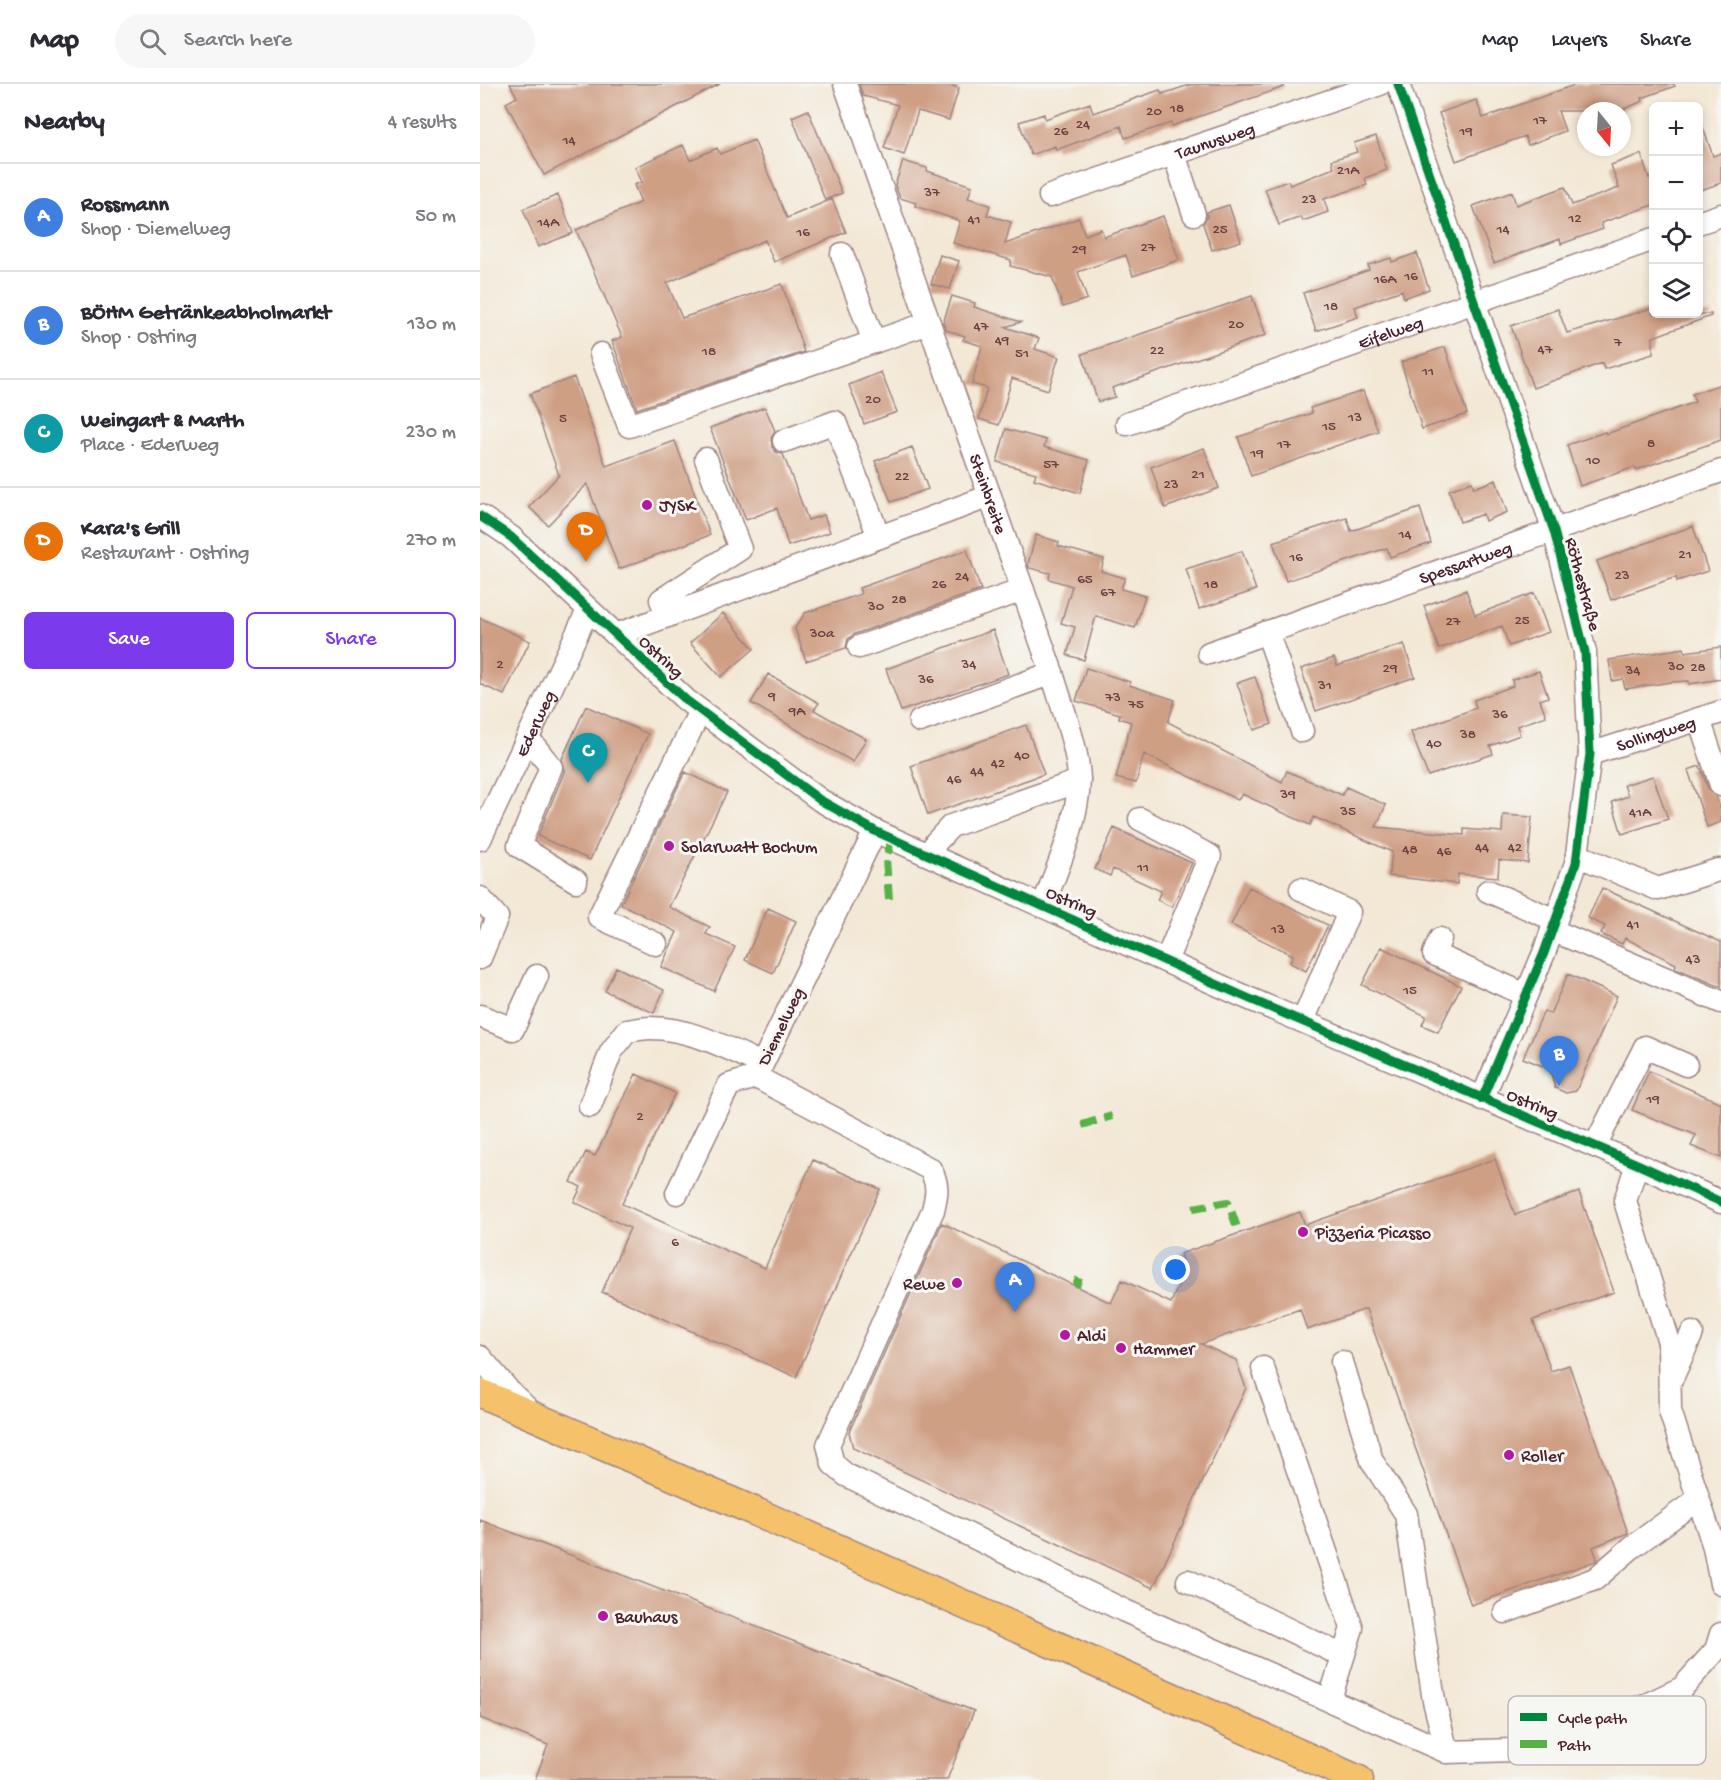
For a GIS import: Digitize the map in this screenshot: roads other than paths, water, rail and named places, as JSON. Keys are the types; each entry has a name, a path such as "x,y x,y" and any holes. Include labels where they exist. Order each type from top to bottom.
{"main road":[{"path":"480,1394 740,1505 1359,1780"}],"street":[{"name":"Steinbreite","path":"845,84 1052,673 1077,763 1079,781 1072,825 1043,906"},
{"name":"Taunusweg","path":"1050,196 1380,84"},
{"name":"Röthestraße","path":"1398,84 1554,531 1585,652 1590,754 1577,855 1526,995 1482,1099"},
{"path":"1168,156 1188,212"},
{"path":"1703,221 1721,215"},
{"name":"Eifelweg","path":"1127,424 1649,240"},
{"path":"842,254 874,342"},
{"path":"601,354 629,426 929,323"},
{"path":"784,441 835,422 879,537"},
{"path":"668,616 661,600 740,549 706,459"},
{"name":"Spessartweg","path":"1209,652 1721,471"},
{"path":"616,635 990,496"},
{"name":"Ostring","path":"480,516 511,537 686,700 820,800 875,831 1166,962 1721,1202"},
{"path":"859,647 1023,590"},
{"name":"Ederweg","path":"480,838 588,610"},
{"path":"1268,632 1302,731"},
{"path":"920,721 1052,673"},
{"path":"656,944 599,917 700,711"},
{"name":"Sollingweg","path":"1590,754 1721,712"},
{"path":"1699,719 1721,785"},
{"path":"528,738 551,767 519,846 576,881"},
{"path":"930,855 936,842 951,826 1079,781"},
{"path":"1140,819 1210,856 1166,962"},
{"name":"Diemelweg","path":"875,831 759,1070 930,1169 937,1180 938,1191 933,1210 828,1445 833,1464 846,1475 1125,1611 1330,1699"},
{"path":"1577,855 1658,889 1718,870"},
{"path":"1301,889 1349,912 1303,1021"},
{"path":"1488,891 1553,925 1721,1002"},
{"path":"480,898 497,917 480,958"},
{"path":"1440,939 1434,954 1526,995"},
{"path":"480,1016 513,1029 537,975"},
{"path":"590,1106 611,1052 627,1031 651,1028 688,1034 718,1044 759,1070"},
{"path":"1595,1146 1645,1047 1686,1065"},
{"path":"677,1193 729,1085 759,1070"},
{"path":"1637,1164 1625,1201 1669,1342 1670,1411 1714,1547 1721,1584"},
{"path":"1670,1383 1692,1333"},
{"path":"480,1357 509,1391 538,1418"},
{"path":"1342,1362 1372,1461 1406,1514 1434,1701 1447,1752"},
{"path":"1263,1368 1352,1628 1330,1699 1447,1752 1508,1750"},
{"path":"1505,1612 1595,1579 1631,1548 1698,1498"},
{"path":"1188,1581 1343,1656"},
{"path":"1665,1696 1682,1688 1716,1650 1721,1634"}],"place":[{"name":"JYSK","path":"647,505"},
{"name":"Kara's Grill","path":"586,562"},
{"name":"Weingart & Marth","path":"588,783"},
{"name":"Solarwatt Bochum","path":"669,846"},
{"name":"BÖHM Getränkeabholmarkt","path":"1559,1086"},
{"name":"Pizzeria Picasso","path":"1303,1232"},
{"name":"Rewe","path":"957,1283"},
{"name":"Rossmann","path":"1015,1312"},
{"name":"Aldi","path":"1065,1335"},
{"name":"Hammer","path":"1121,1348"},
{"name":"Roller","path":"1509,1455"},
{"name":"Bauhaus","path":"603,1616"}]}
